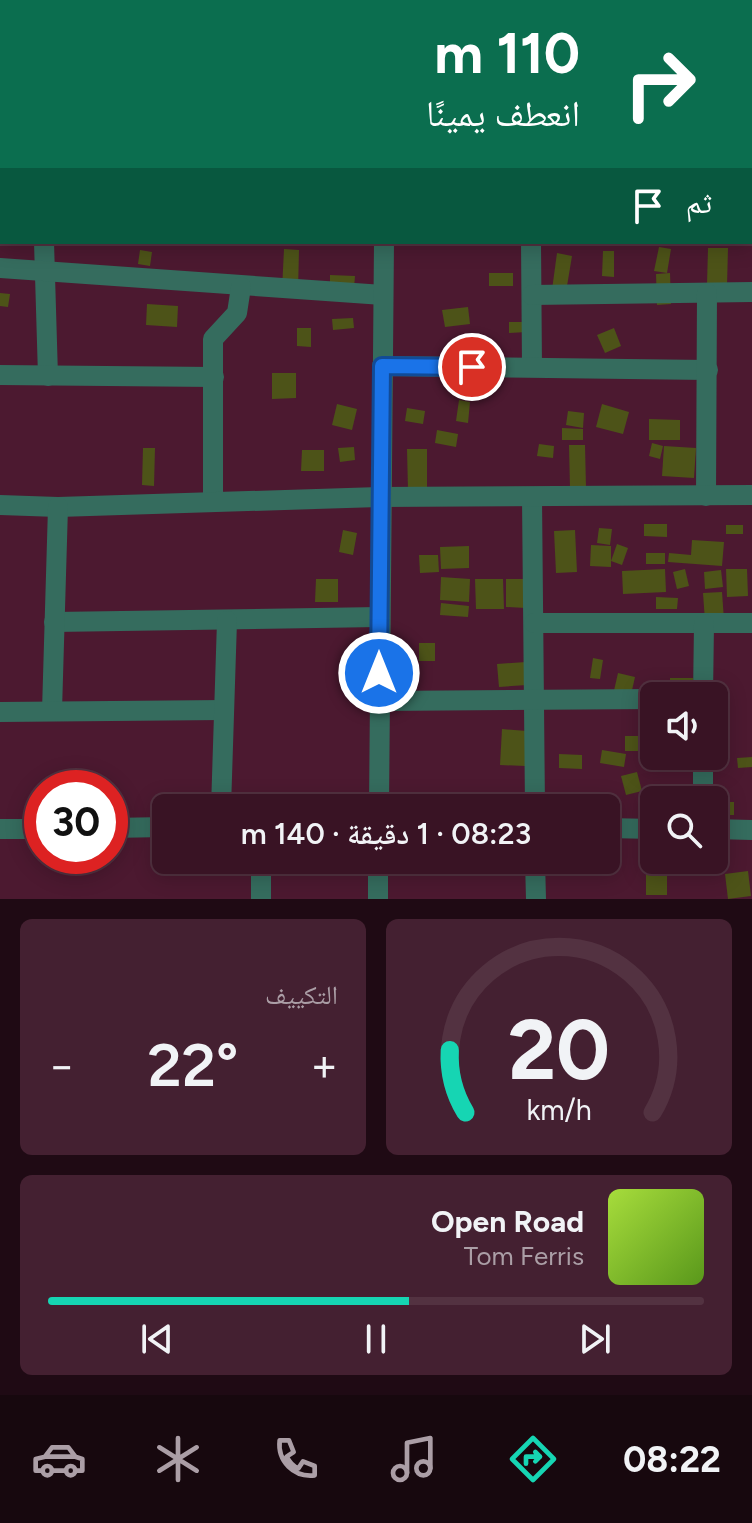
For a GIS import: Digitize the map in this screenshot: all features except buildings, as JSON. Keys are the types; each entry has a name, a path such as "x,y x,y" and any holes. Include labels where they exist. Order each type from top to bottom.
{"street":[{"path":"44,244 48,376"},
{"path":"379,794 379,497 384,244"},
{"path":"531,244 532,367"},
{"path":"0,268 44,268 241,287 383,295"},
{"path":"213,502 213,339 237,313 241,287"},
{"path":"532,295 752,292"},
{"path":"706,496 707,293"},
{"path":"382,366 708,370"},
{"path":"0,375 214,377"},
{"path":"0,505 58,507 379,497 752,495"},
{"path":"532,498 535,794"},
{"path":"52,711 58,507"},
{"path":"54,622 379,617"},
{"path":"221,794 227,621"},
{"path":"534,623 752,623"},
{"path":"703,682 704,624"},
{"path":"379,701 640,699"},
{"path":"0,712 224,710"},
{"path":"128,828 152,827"},
{"path":"620,828 640,829"},
{"path":"0,829 24,829"},
{"path":"728,829 752,830"},
{"path":"261,874 261,899"},
{"path":"378,874 378,899"},
{"path":"535,874 536,899"}],"route":[{"path":"379,673 382,366 472,367"}]}
